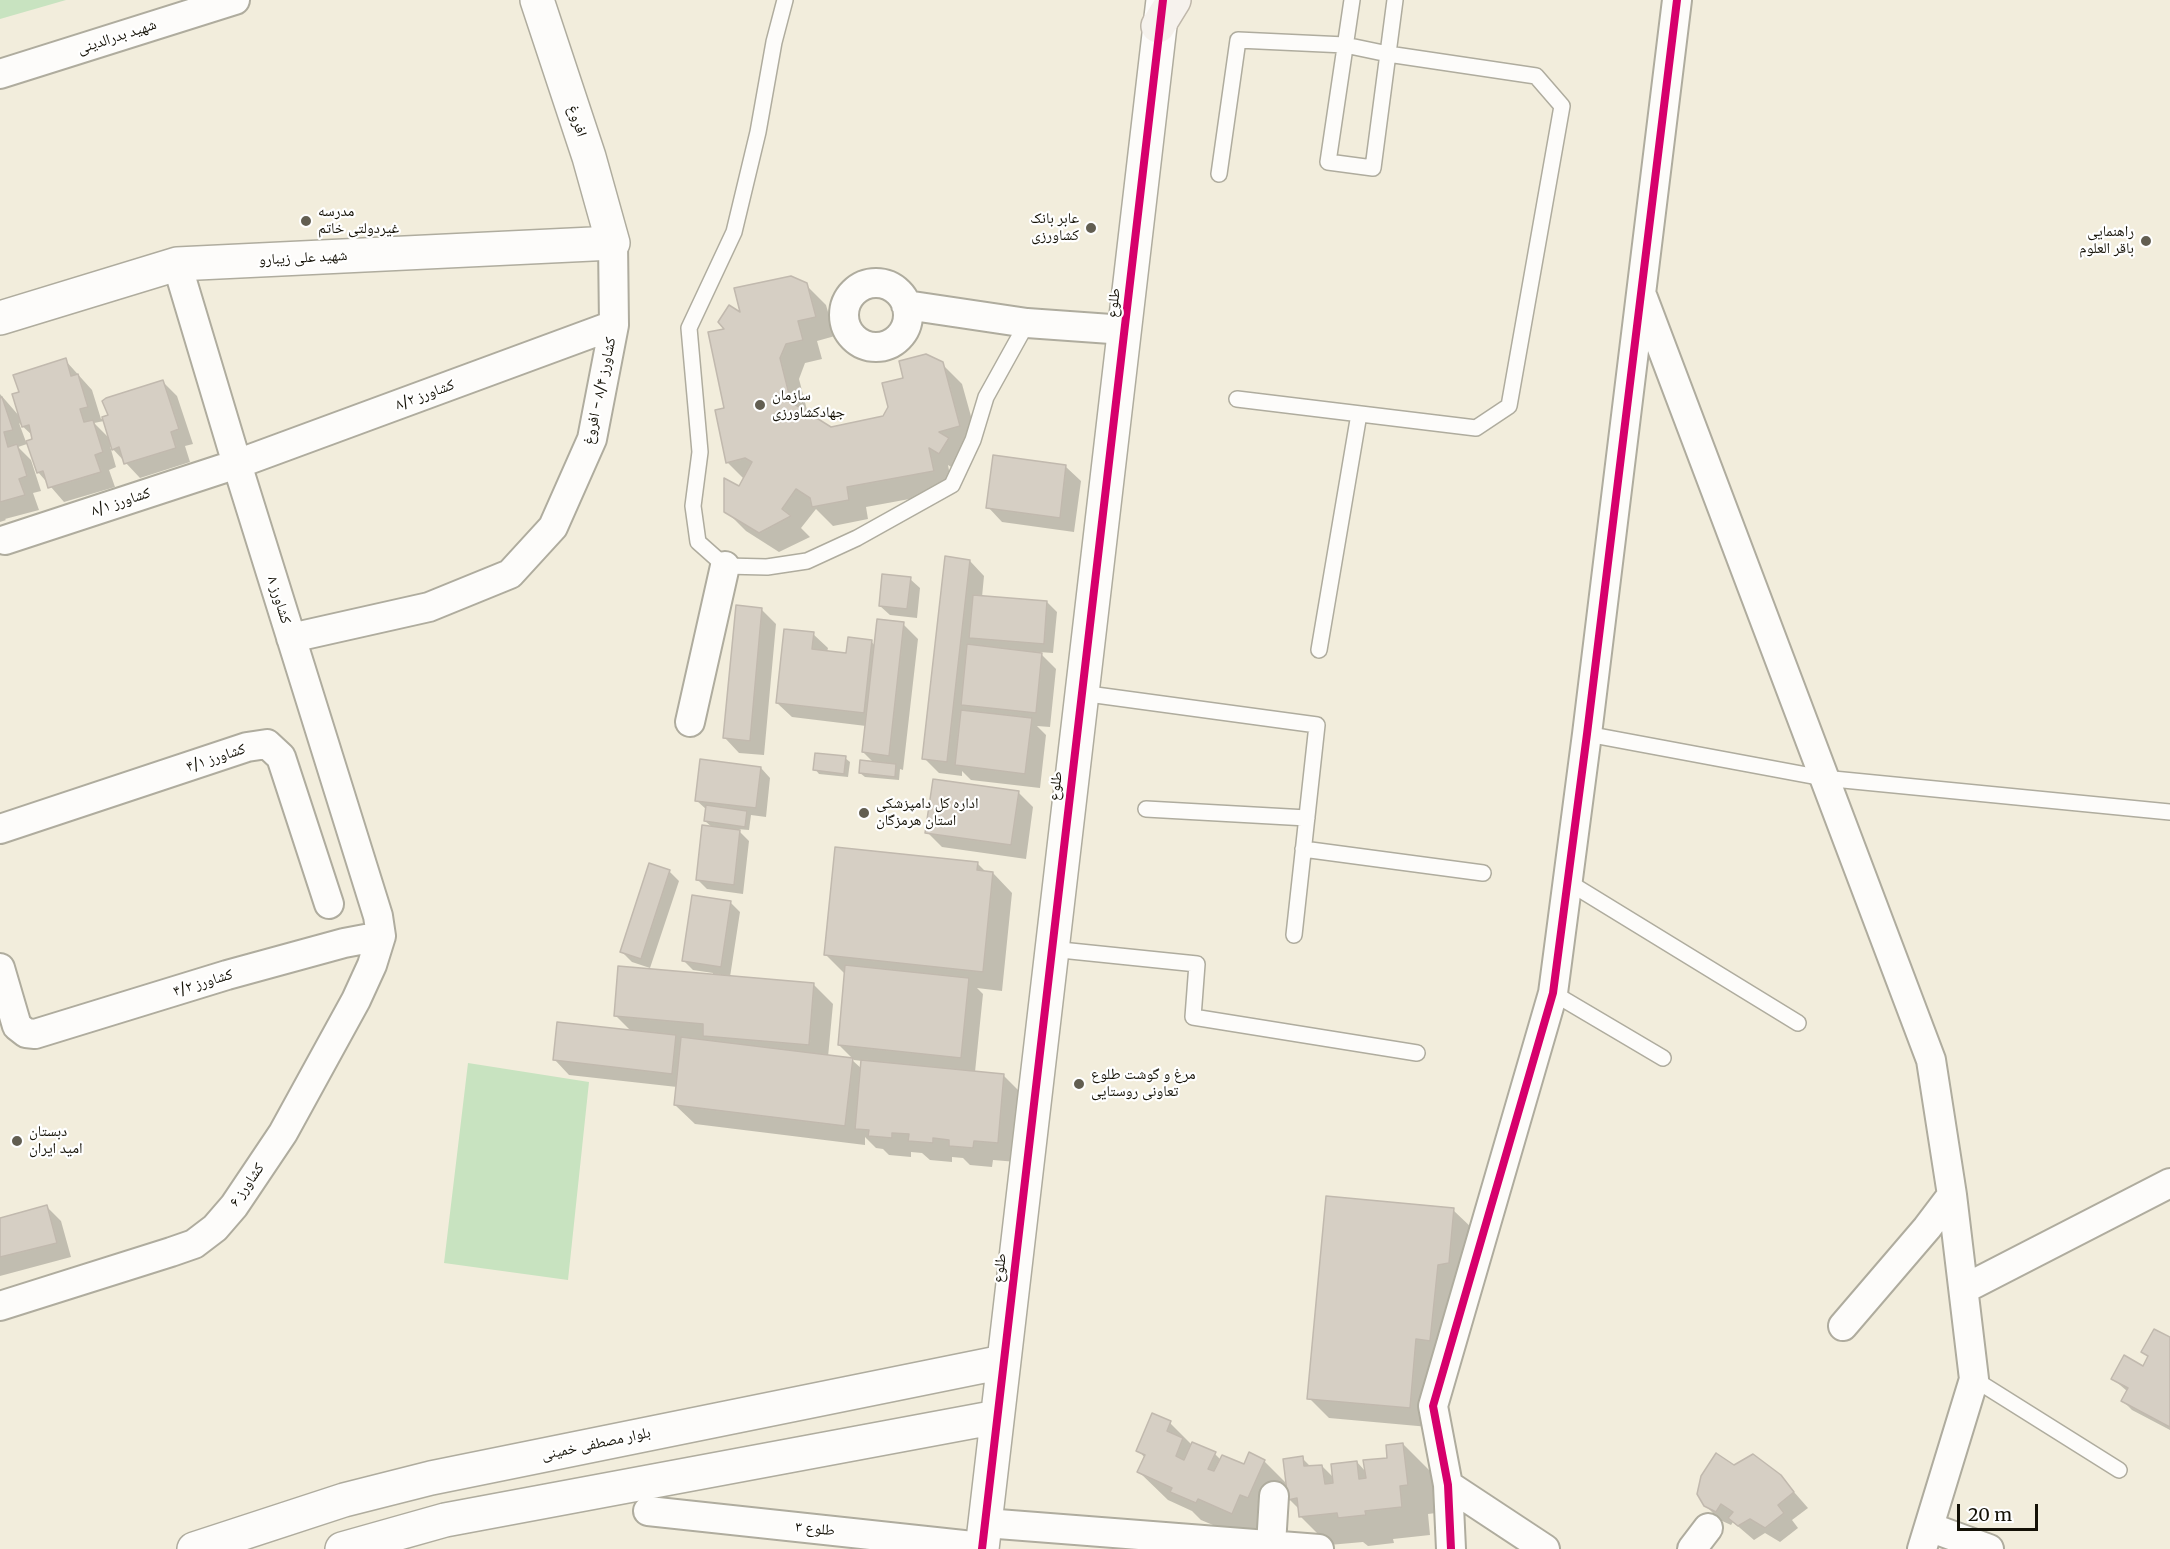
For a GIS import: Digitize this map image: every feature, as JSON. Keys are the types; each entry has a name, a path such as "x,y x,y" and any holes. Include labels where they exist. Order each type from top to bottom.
{"street":[{"name":"شهید بدرالدینی","path":"0,74 235,0"},
{"name":"افروغ","path":"537,0 589,157 613,243"},
{"path":"1451,1549 1448,1485 1433,1406 1553,993 1677,0"},
{"name":"طلوع","path":"983,1540 1081,693 1164,5"},
{"name":"شهید علی زیبارو","path":"0,318 177,264 613,243"},
{"name":"کشاورز ۸/۴ - افروغ","path":"291,638 429,607 510,574 553,527 592,440 614,325 613,243"},
{"name":"کشاورز ۸","path":"177,264 378,916 381,936"},
{"path":"1641,293 1931,1060 1952,1195 1974,1379 1925,1538 1989,1549"},
{"path":"906,305 1027,323 1125,330"},
{"name":"کشاورز ۸/۲","path":"237,464 614,325"},
{"name":"کشاورز ۸/۱","path":"5,540 237,464"},
{"path":"690,722 725,566"},
{"name":"کشاورز ۴/۱","path":"0,829 247,747 267,744 281,758 330,904"},
{"name":"کشاورز ۴/۲","path":"0,968 17,1026 26,1033 35,1034 227,975 344,943 381,936"},
{"name":"کشاورز ۶","path":"0,1306 194,1244 216,1228 234,1206 283,1133 356,1000 372,965 381,936"},
{"path":"1964,1289 2170,1183"},
{"path":"1843,1326 1927,1228 1952,1195"},
{"name":"بلوار مصطفی خمینی","path":"194,1549 344,1500 420,1481 1003,1362"},
{"path":"342,1549 445,1520 997,1417"},
{"path":"726,1418 734,1465"},
{"path":"1448,1485 1545,1549"},
{"path":"1271,1545 1274,1496"},
{"name":"طلوع ۳","path":"648,1511 983,1540 1271,1545 1319,1549"}],"lane":[{"path":"785,0 774,42 758,132 734,232 689,327 700,452 693,506 698,542 725,566 767,567 807,561 857,538 952,485 973,440 986,397 1027,323"},
{"path":"1352,0 1328,162 1373,168 1395,0"},
{"path":"1219,174 1238,40 1346,45 1388,54 1536,76 1562,106 1509,406 1476,428 1237,399"},
{"path":"1318,650 1359,414"},
{"path":"1081,693 1317,725 1294,935"},
{"path":"1587,734 1823,778 2170,812"},
{"path":"1146,809 1307,818"},
{"path":"1303,849 1483,873"},
{"path":"1568,882 1798,1023"},
{"path":"1051,949 1197,964 1193,1017 1417,1053"},
{"path":"1553,993 1663,1058"},
{"path":"1974,1379 2119,1470"}],"green space":[{"path":"0,0 66,0 0,19"},
{"path":"468,1063 589,1082 568,1280 444,1263"}],"building":[{"name":"سازمان جهادکشاورزی","path":"791,276 807,283 816,317 798,321 803,340 786,344 780,358 791,402 831,427 883,416 888,407 882,383 903,378 899,361 926,354 943,362 960,426 939,432 949,438 939,454 929,448 934,471 847,487 849,500 812,507 810,498 796,489 782,509 791,516 759,533 724,512 724,478 739,486 752,462 745,458 726,463 715,410 724,408 708,332 724,329 718,322 729,305 740,312 734,288"},
{"path":"66,358 71,376 78,374 88,407 80,409 84,422 93,420 103,452 95,455 101,472 48,488 43,471 37,473 26,441 32,439 29,425 22,427 12,394 19,392 13,375"},
{"path":"163,380 179,429 171,432 176,448 124,464 119,447 112,450 102,417 108,415 102,401"},
{"path":"2,397 13,430 4,432 8,447 17,444 27,476 19,479 25,495 0,502 0,398"},
{"path":"993,455 1066,465 1060,518 986,508"},
{"path":"945,556 970,560 947,762 922,759"},
{"path":"882,574 911,577 907,609 879,606"},
{"path":"973,595 1047,601 1044,644 969,638"},
{"path":"736,605 762,608 750,741 723,738"},
{"path":"877,619 904,622 889,756 862,752"},
{"path":"784,629 814,632 812,649 846,653 848,637 872,640 864,713 776,703"},
{"path":"967,644 1042,653 1036,713 961,705"},
{"path":"961,710 1032,718 1025,774 955,765"},
{"path":"815,753 846,756 844,774 813,770"},
{"path":"700,759 761,767 756,808 695,801"},
{"path":"860,760 896,764 895,777 859,773"},
{"path":"933,779 1019,791 1011,845 925,833"},
{"path":"706,805 747,811 745,827 704,821"},
{"path":"702,825 740,830 734,885 696,880"},
{"path":"835,847 978,862 977,870 993,872 983,972 824,955"},
{"path":"649,863 670,870 641,959 620,952"},
{"path":"692,895 731,901 721,967 682,961"},
{"path":"845,965 969,978 961,1058 838,1045"},
{"path":"618,966 814,983 809,1045 703,1036 703,1024 614,1016"},
{"path":"557,1022 676,1035 672,1074 553,1060"},
{"path":"681,1037 853,1058 845,1126 674,1105"},
{"path":"861,1060 1004,1074 998,1143 974,1141 973,1148 949,1146 949,1140 933,1138 933,1143 908,1141 909,1134 892,1133 892,1138 868,1136 869,1130 855,1129"},
{"path":"1326,1196 1454,1208 1449,1263 1438,1265 1430,1341 1416,1339 1410,1408 1307,1399"},
{"path":"47,1205 57,1243 0,1257 0,1218"},
{"path":"2154,1329 2170,1337 2170,1427 2121,1401 2128,1388 2111,1379 2124,1355 2143,1366 2148,1356 2141,1352"},
{"path":"1152,1413 1171,1421 1167,1431 1183,1438 1176,1456 1184,1460 1192,1442 1216,1452 1208,1469 1214,1471 1222,1455 1244,1464 1249,1452 1265,1460 1248,1498 1240,1495 1232,1514 1198,1499 1196,1503 1170,1492 1172,1488 1137,1472 1145,1455 1136,1451"},
{"path":"1403,1443 1408,1485 1400,1486 1402,1507 1365,1511 1366,1515 1338,1518 1337,1513 1299,1517 1297,1498 1288,1500 1283,1459 1303,1456 1304,1466 1322,1465 1325,1484 1333,1483 1331,1464 1357,1461 1359,1479 1366,1478 1363,1460 1387,1458 1386,1445"},
{"path":"1716,1453 1734,1465 1753,1454 1781,1475 1794,1492 1778,1505 1784,1513 1765,1528 1750,1519 1738,1526 1728,1518 1733,1512 1721,1504 1716,1512 1704,1506 1697,1494 1701,1476"}],"cycle path":[{"path":"982,1549 1163,0"},
{"path":"1451,1549 1448,1485 1433,1406 1553,993 1677,0"}],"place":[{"name":"مدرسه غیردولتی خاتم","path":"306,221"},
{"name":"عابر بانک کشاورزی","path":"1091,228"},
{"name":"راهنمایی باقر العلوم","path":"2146,241"},
{"name":"سازمان جهادکشاورزی","path":"760,405"},
{"name":"اداره کل دامپزشکی استان هرمزگان","path":"864,813"},
{"name":"مرغ و گوشت طلوع تعاونی روستایی","path":"1079,1084"},
{"name":"دبستان امید ایران","path":"17,1141"}]}
